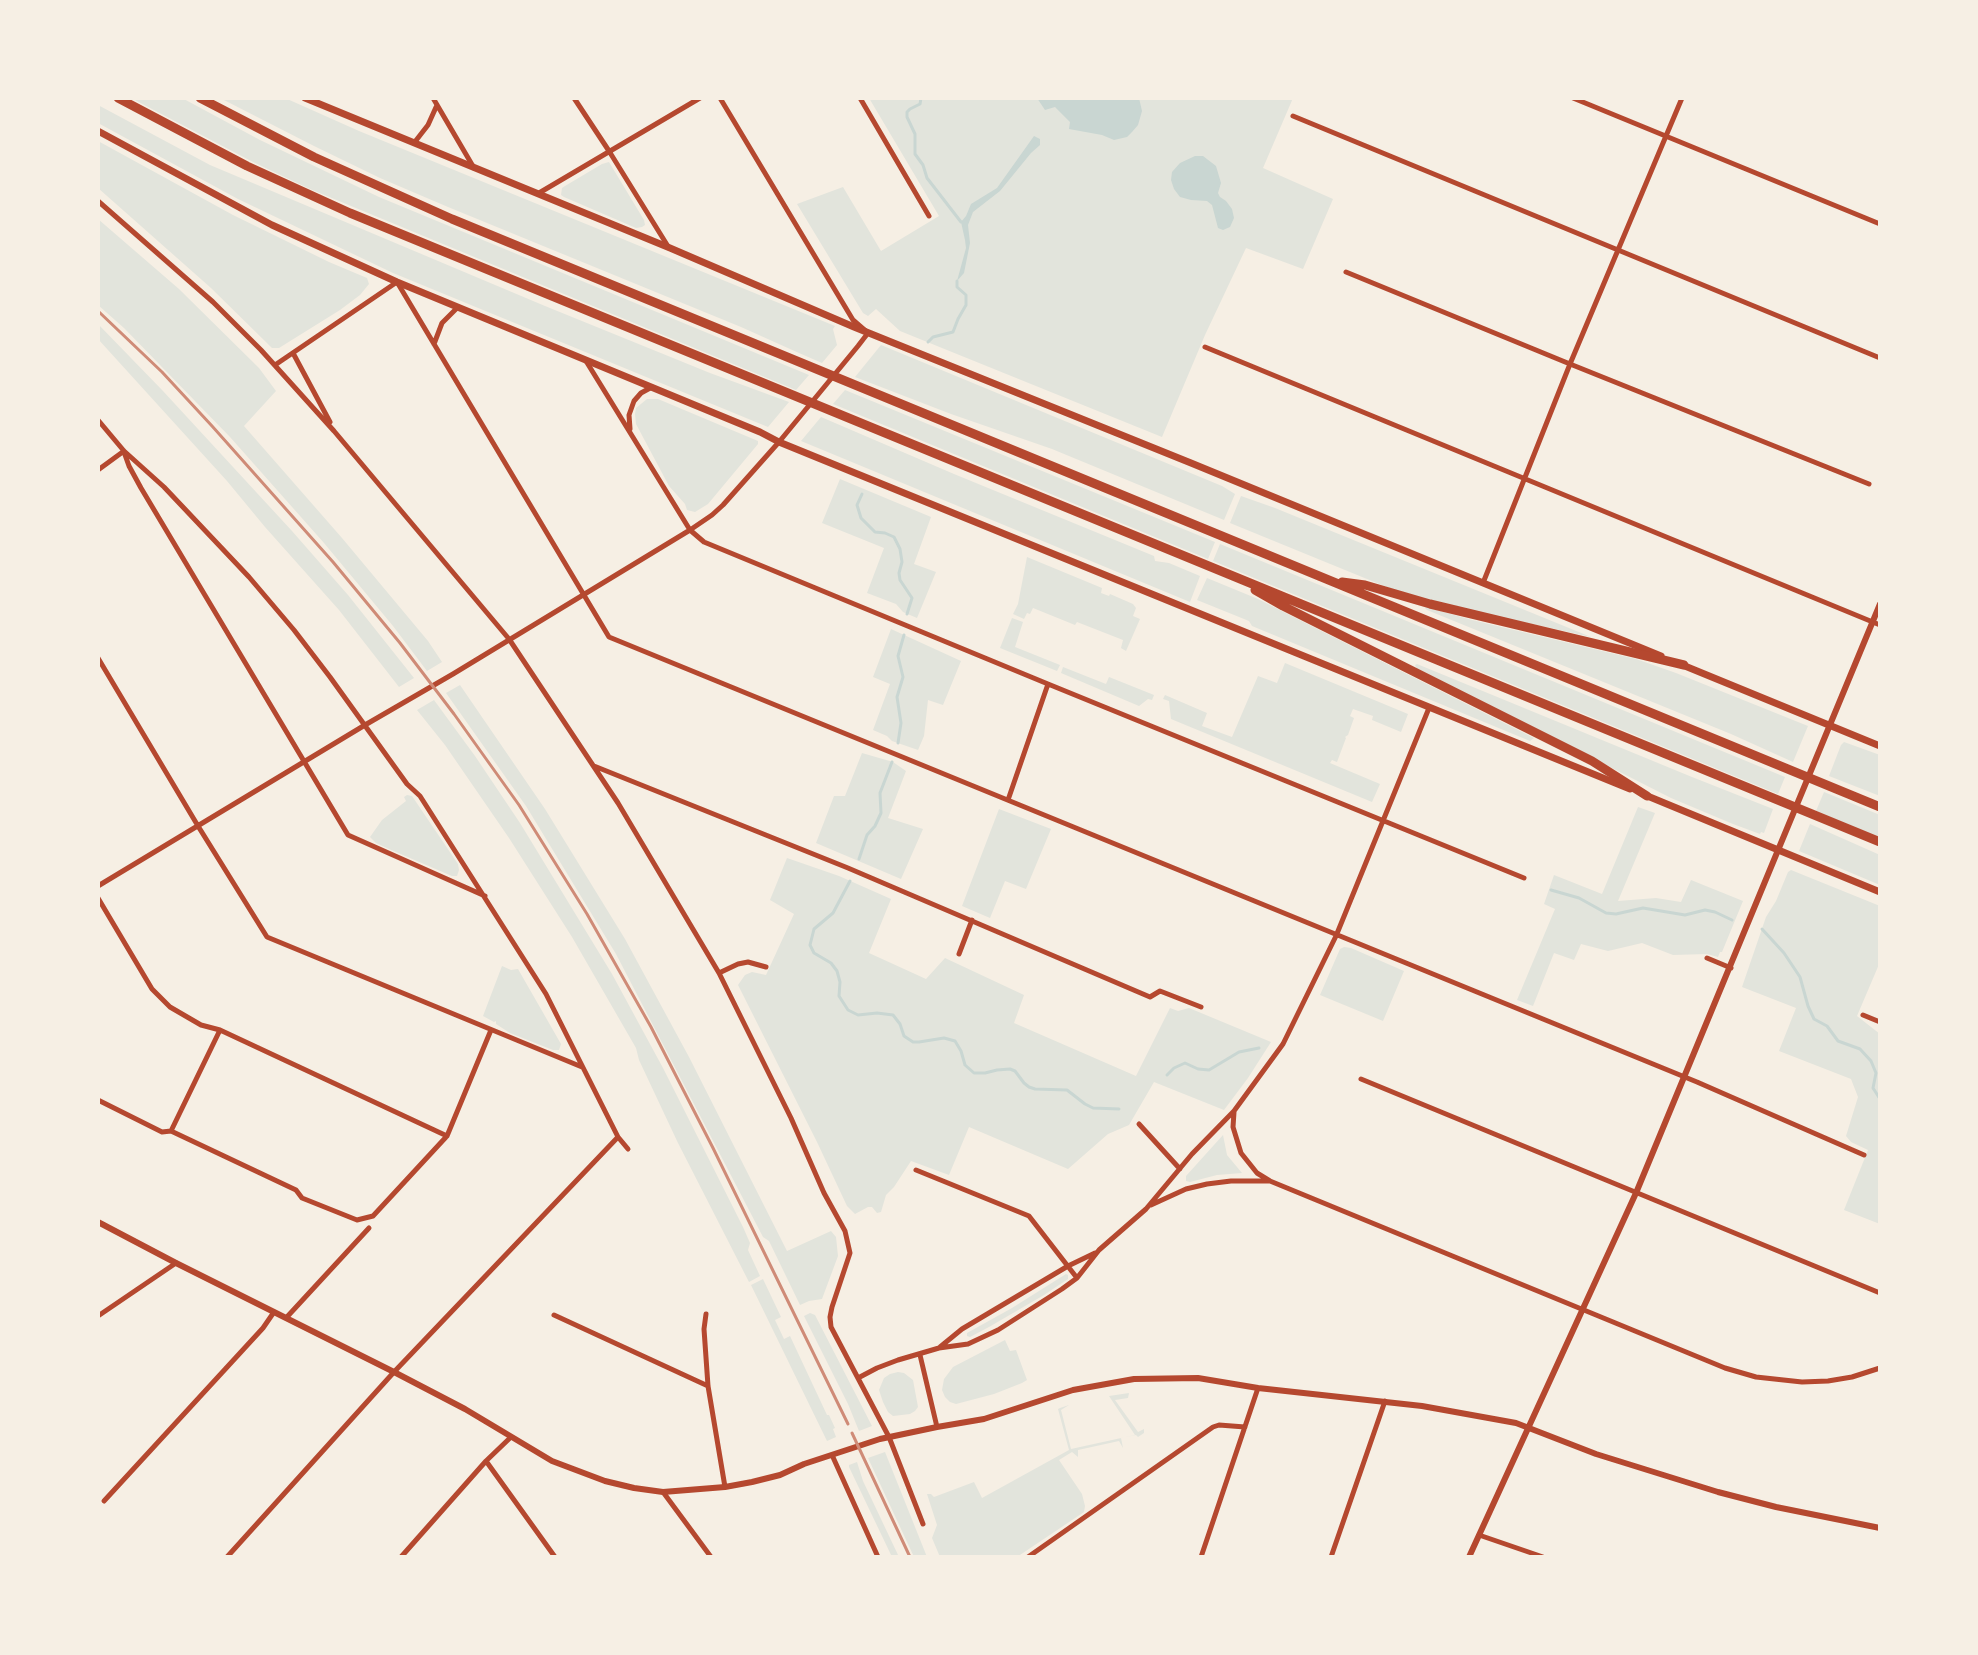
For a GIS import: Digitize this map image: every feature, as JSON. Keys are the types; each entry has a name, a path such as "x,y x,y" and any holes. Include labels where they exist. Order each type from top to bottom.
{"highway":[{"path":"118,98 304,193 1880,842"},
{"path":"200,98 383,189 1880,807"},
{"path":"1221,571 1283,606 1592,761 1647,796"},
{"path":"1327,580 1365,585 1430,604 1684,665"}],"main road":[{"path":"305,98 868,333 1880,746"},
{"path":"98,131 261,219 397,282 779,442 1880,892"}],"street":[{"path":"574,98 670,248"},
{"path":"538,194 700,98"},
{"path":"98,886 690,530 723,505 868,333 853,320 720,98"},
{"path":"860,98 929,216"},
{"path":"1573,98 1880,224"},
{"path":"1483,583 1570,364 1682,98"},
{"path":"414,143 428,125 435,101"},
{"path":"435,101 474,168"},
{"path":"1293,116 1880,358"},
{"path":"98,201 213,302 334,431 509,639 618,803 719,973 791,1118 824,1193 841,1221 850,1253 832,1307 831,1327 889,1437 923,1524"},
{"path":"1346,272 1869,484"},
{"path":"275,365 397,282 609,637 1685,1077 1864,1155"},
{"path":"434,345 442,323 458,307"},
{"path":"1205,347 1876,624"},
{"path":"293,353 334,431"},
{"path":"585,359 690,530 704,542 1524,878"},
{"path":"631,434 628,423 631,408 638,396 652,387"},
{"path":"98,420 124,451 174,497 249,577 294,630 407,784 420,796 546,994 618,1137 628,1149"},
{"path":"98,470 124,451"},
{"path":"124,451 141,488 348,835 485,896"},
{"path":"1469,1557 1636,1193 1830,725 1876,624 1880,604"},
{"path":"98,658 267,937 583,1067"},
{"path":"1008,800 1048,684"},
{"path":"1146,1209 1234,1111 1283,1044 1336,936 1429,708"},
{"path":"593,766 848,868 1150,997 1160,991 1201,1007"},
{"path":"98,898 152,989 186,1017 447,1136"},
{"path":"959,954 972,920"},
{"path":"1707,958 1731,968"},
{"path":"719,973 748,962 766,967"},
{"path":"1863,1015 1880,1022"},
{"path":"171,1131 220,1030"},
{"path":"98,1100 162,1132 171,1131 296,1190 302,1198 357,1220 373,1216 447,1136 491,1030"},
{"path":"1361,1079 1880,1293"},
{"path":"1234,1111 1233,1127 1241,1153 1257,1173 1270,1181 1725,1368 1756,1377 1802,1382 1852,1377 1880,1368"},
{"path":"1139,1124 1180,1169"},
{"path":"227,1557 394,1372 618,1137"},
{"path":"916,1170 1029,1216 1077,1278"},
{"path":"858,1378 894,1361 939,1348 968,1344 998,1330 1077,1278 1099,1250 1158,1201 1207,1184 1270,1181"},
{"path":"98,1222 465,1409 552,1461 578,1473 620,1485 663,1492 725,1487 780,1475 880,1439 984,1419 1073,1390 1134,1379 1198,1378 1258,1388 1385,1401 1516,1423 1596,1454 1718,1492 1880,1528"},
{"path":"286,1318 369,1228"},
{"path":"939,1348 962,1329 1099,1250"},
{"path":"98,1316 176,1263"},
{"path":"104,1501 263,1328 274,1312"},
{"path":"706,1314 704,1329 708,1386 725,1487"},
{"path":"554,1315 708,1386"},
{"path":"920,1355 937,1427"},
{"path":"1201,1557 1258,1388"},
{"path":"1331,1557 1385,1401"},
{"path":"1028,1557 1213,1427 1245,1427"},
{"path":"401,1557 511,1437"},
{"path":"834,1454 878,1557"},
{"path":"486,1461 555,1557"},
{"path":"663,1492 711,1557"},
{"path":"1479,1535 1543,1557"}],"shaded area":[{"path":"131,98 182,98 260,140 379,197 809,375 796,390 310,189"},
{"path":"220,98 285,98 835,326 837,345 822,363 380,178"},
{"path":"869,98 1293,98 1263,168 1333,199 1303,269 1246,248 1162,437 900,331 876,309 868,316 863,313 797,204 843,187 881,251 939,216"},
{"path":"1037,98 1139,98 1142,111 1138,125 1132,132 1127,137 1114,140 1069,129 1070,122 1055,107 1045,110"},
{"path":"98,105 210,165 545,306 789,402 768,427 393,273 238,199 98,123"},
{"path":"1034,136 1040,139 1040,145 1000,191 973,212 968,225 970,243 964,273 957,281 966,248 961,222 971,204 997,188"},
{"path":"98,141 233,215 367,278 369,284 340,310 279,348 272,348 211,288 98,188"},
{"path":"1203,156 1216,166 1221,183 1218,193 1232,209 1234,218 1230,227 1223,230 1218,228 1212,205 1207,201 1180,197 1174,189 1172,172 1180,163"},
{"path":"609,162 644,220 642,227 636,228 561,195 562,188"},
{"path":"98,219 179,289 259,368 276,391 244,426 342,538 442,662 427,671 324,543 230,437 98,305"},
{"path":"98,324 292,531 414,678 399,687 339,610 98,339"},
{"path":"881,345 1222,486 1235,494 1224,520 1052,449 855,377"},
{"path":"845,390 1215,542 1208,559 833,404"},
{"path":"647,399 658,399 758,441 708,504 695,512 687,510 669,486 636,424 636,408"},
{"path":"821,417 1154,556 1155,561 1169,563 1200,576 1190,602 801,441"},
{"path":"840,479 931,517 914,564 936,572 917,618 903,612 896,604 867,593 884,548 822,523"},
{"path":"1241,496 1591,637 1437,603 1389,588 1230,523"},
{"path":"1220,544 1785,777 1778,794 1213,561"},
{"path":"1027,557 1102,588 1101,593 1133,604 1136,608 1133,616 1140,619 1126,651 1121,648 1123,640 1077,622 1075,625 1033,608 1024,619 1013,614 1018,604"},
{"path":"1207,578 1258,599 1534,738 1530,741 1252,626 1249,621 1197,600"},
{"path":"1426,607 1636,659 1808,726 1793,762"},
{"path":"1012,618 1023,622 1015,647 1060,665 1057,671 1000,648"},
{"path":"891,629 961,661 943,705 928,700 924,736 918,750 873,730 890,684 873,677"},
{"path":"1285,663 1408,714 1401,732 1353,709 1350,716 1354,718 1337,762 1332,760 1330,763 1380,784 1372,802 1171,719 1169,701 1163,699 1165,695 1207,713 1202,726 1232,737 1258,676 1277,683"},
{"path":"1417,664 1773,809 1764,833 1733,824 1671,798 1417,669"},
{"path":"1063,667 1106,684 1109,677 1154,695 1152,700 1148,699 1139,706 1061,673"},
{"path":"460,685 545,809 625,939 689,1057 787,1251 831,1231 836,1237 838,1256 822,1299 800,1305 616,954 526,806 446,693"},
{"path":"434,700 520,823 612,974 743,1227 750,1243 748,1250 760,1276 749,1282 678,1143 636,1048 572,937 509,838 417,710"},
{"path":"1844,742 1880,755 1880,796 1829,776"},
{"path":"862,753 893,762 906,771 888,818 923,829 901,879 816,843 834,796 845,796"},
{"path":"1824,792 1880,815 1880,838 1816,811"},
{"path":"412,796 458,864 457,876 389,849 370,837 382,820 406,801 404,797"},
{"path":"1638,807 1655,813 1618,901 1656,898 1681,902 1691,880 1743,901 1722,952 1718,957 1707,954 1673,955 1642,943 1608,951 1581,944 1574,960 1554,953 1533,1006 1517,1000 1555,909 1544,904 1554,875 1602,894"},
{"path":"999,809 1051,829 1026,889 1005,881 990,918 962,906"},
{"path":"1810,824 1880,855 1880,885 1799,851"},
{"path":"787,858 891,899 869,953 926,979 945,958 1024,995 1014,1023 1136,1076 1170,1008 1178,1011 1189,1008 1271,1042 1224,1110 1154,1082 1129,1125 1108,1134 1068,1169 969,1127 949,1175 911,1161 886,1195 881,1212 868,1207 855,1214 847,1206 738,985 745,975 752,972 766,975 794,914 770,900"},
{"path":"1791,870 1880,906 1880,962 1857,1016 1880,1034 1880,1224 1844,1210 1868,1150 1846,1136 1858,1097 1851,1079 1779,1051 1796,1008 1742,987 1766,917"},
{"path":"1344,947 1404,971 1383,1021 1320,995 1340,949"},
{"path":"502,966 518,969 561,1044 559,1050 510,1033 496,1021 483,1016"},
{"path":"1223,1135 1227,1155 1242,1173 1186,1181 1186,1176"},
{"path":"1066,1274 1068,1279 1044,1295 967,1336 967,1333"},
{"path":"763,1279 781,1317 775,1320 784,1339 790,1336 835,1428 836,1437 827,1441 751,1285"},
{"path":"810,1313 815,1315 872,1426 859,1431 804,1316"},
{"path":"1005,1340 1010,1351 1016,1350 1027,1380 994,1394 956,1404 950,1402 942,1390 944,1379 953,1367"},
{"path":"898,1372 913,1380 918,1407 910,1414 893,1416 888,1412 879,1390 884,1378"},
{"path":"1129,1393 1128,1398 1115,1400 1138,1432 1144,1429 1144,1433 1138,1437 1124,1437 1135,1435 1109,1396"},
{"path":"1069,1405 1061,1410 1071,1449 1121,1438 1123,1448 1119,1441 1078,1450 1078,1457 1072,1452 1059,1460 1082,1494 1084,1512 1017,1557 940,1557 932,1538 937,1525 927,1494 934,1497 974,1482 982,1498 1069,1450 1058,1409"},
{"path":"885,1452 927,1557 914,1557 868,1458"},
{"path":"857,1462 899,1557 892,1557 849,1467"}],"waterway":[{"path":"921,98 920,104 907,112 915,134 915,154 927,178 961,222"},
{"path":"928,342 933,337 953,332 966,305 966,295 957,287 957,281"},
{"path":"862,494 857,505 861,518 875,532 894,537 900,549 900,580 912,598 907,614"},
{"path":"898,743 901,723 897,697 903,677 898,656 904,635"},
{"path":"859,859 867,835 881,813 880,793 892,762"},
{"path":"850,881 833,913 814,929 810,945 814,953 831,963 837,971 839,996 848,1010 858,1015 893,1015 904,1036 913,1042 944,1038 955,1041 965,1065 974,1073 1010,1069 1029,1087 1067,1090 1093,1108 1119,1109"},
{"path":"1551,890 1579,898 1606,913 1643,908 1685,915 1705,910 1732,920"},
{"path":"1762,929 1800,977 1814,1019 1827,1026 1838,1041 1860,1049 1871,1061 1876,1073 1873,1088 1880,1099"},
{"path":"1167,1075 1185,1063 1209,1070 1239,1052 1259,1048"}],"railway":[{"path":"98,311 162,372 333,562 400,643 519,805 587,914 651,1027 848,1424"},
{"path":"852,1433 910,1557"}]}
